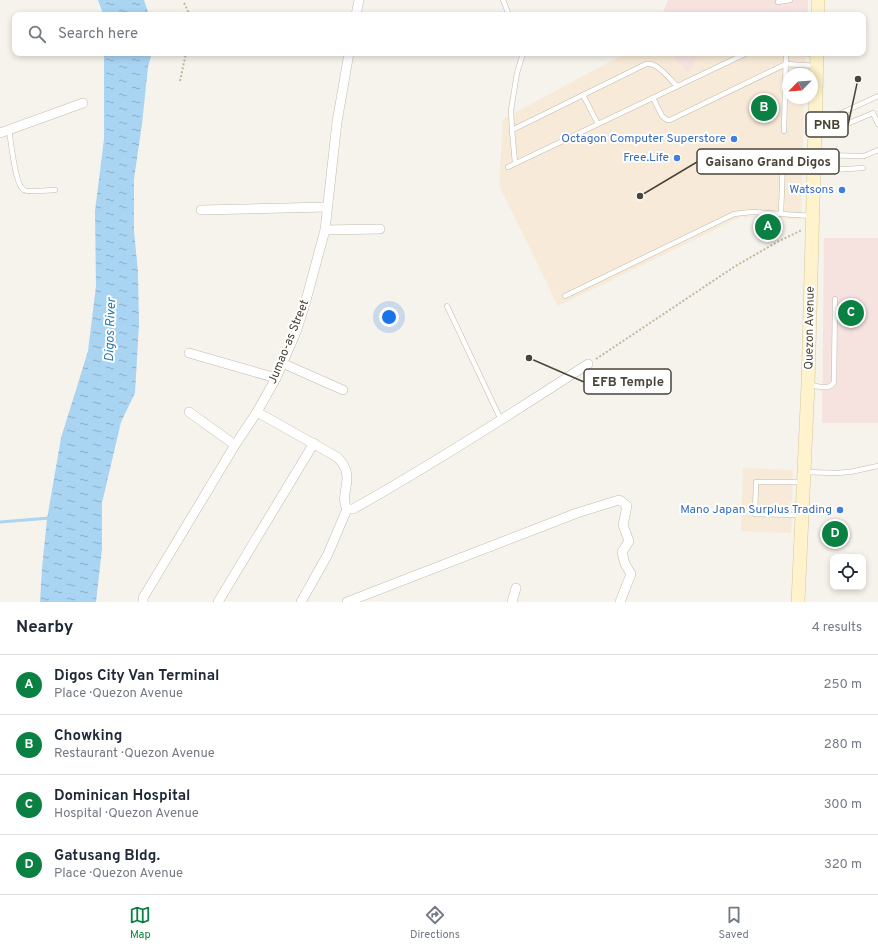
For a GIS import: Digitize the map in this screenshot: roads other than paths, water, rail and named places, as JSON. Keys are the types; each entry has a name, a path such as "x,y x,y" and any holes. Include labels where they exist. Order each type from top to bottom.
{"main road":[{"path":"818,0 818,12"},
{"name":"Quezon Avenue","path":"798,602 808,385 816,58"}],"street":[{"path":"357,12 359,0"},
{"name":"Jumao-as Street","path":"143,601 235,445 257,412 276,378 296,332 325,230 337,122 349,56"},
{"path":"4,131 83,103"},
{"path":"201,210 327,207"},
{"path":"325,230 380,229"},
{"path":"189,353 276,378"},
{"path":"282,362 343,390"},
{"path":"347,509 353,509 393,487 588,364"},
{"path":"189,412 235,445"},
{"path":"257,412 337,456 343,463 347,474 345,503 347,509 328,554 301,602"},
{"path":"218,602 314,443"},
{"path":"347,602 570,516 621,500 626,506 623,525 629,541 622,552 625,564 631,574 620,602"},
{"path":"512,602 516,588"}],"lane":[{"path":"503,0 508,12"},
{"path":"778,2 790,0"},
{"path":"516,163 511,110 522,56"},
{"path":"508,167 741,56"},
{"path":"784,131 786,56"},
{"path":"653,98 662,116 667,120 670,120 786,64 816,58"},
{"path":"512,130 650,63 657,67 677,86"},
{"path":"583,95 598,124"},
{"path":"815,132 878,96"},
{"path":"815,132 873,113 878,124"},
{"path":"4,131 17,180 21,188 30,191 55,190"},
{"path":"814,155 864,156 878,150"},
{"path":"781,214 783,158"},
{"path":"814,171 863,168"},
{"path":"565,296 734,214 751,212 781,214 812,221"},
{"path":"808,385 829,387 832,386 834,382 835,299"},
{"path":"447,306 501,420"},
{"path":"802,515 755,514 756,482 850,472 878,466"}],"water":[{"path":"98,0 144,0 148,12 102,12"},
{"name":"Digos River","path":"104,56 151,56 148,67 134,179 134,231 138,272 139,324 135,393 121,422 102,503 102,549 96,602 40,602 47,519 61,438 88,351 96,286 95,211 104,139"}],"waterway":[{"path":"0,522 50,518"}],"place":[{"name":"PNB","path":"858,79"},
{"name":"Chowking","path":"764,108"},
{"name":"Octagon Computer Superstore","path":"734,139"},
{"name":"Free.Life","path":"677,158"},
{"name":"Watsons","path":"842,190"},
{"name":"Gaisano Grand Digos","path":"640,196"},
{"name":"Digos City Van Terminal","path":"768,227"},
{"name":"Dominican Hospital","path":"851,313"},
{"name":"EFB Temple","path":"529,358"},
{"name":"Mano Japan Surplus Trading","path":"840,510"},
{"name":"Gatusang Bldg.","path":"835,534"}]}
